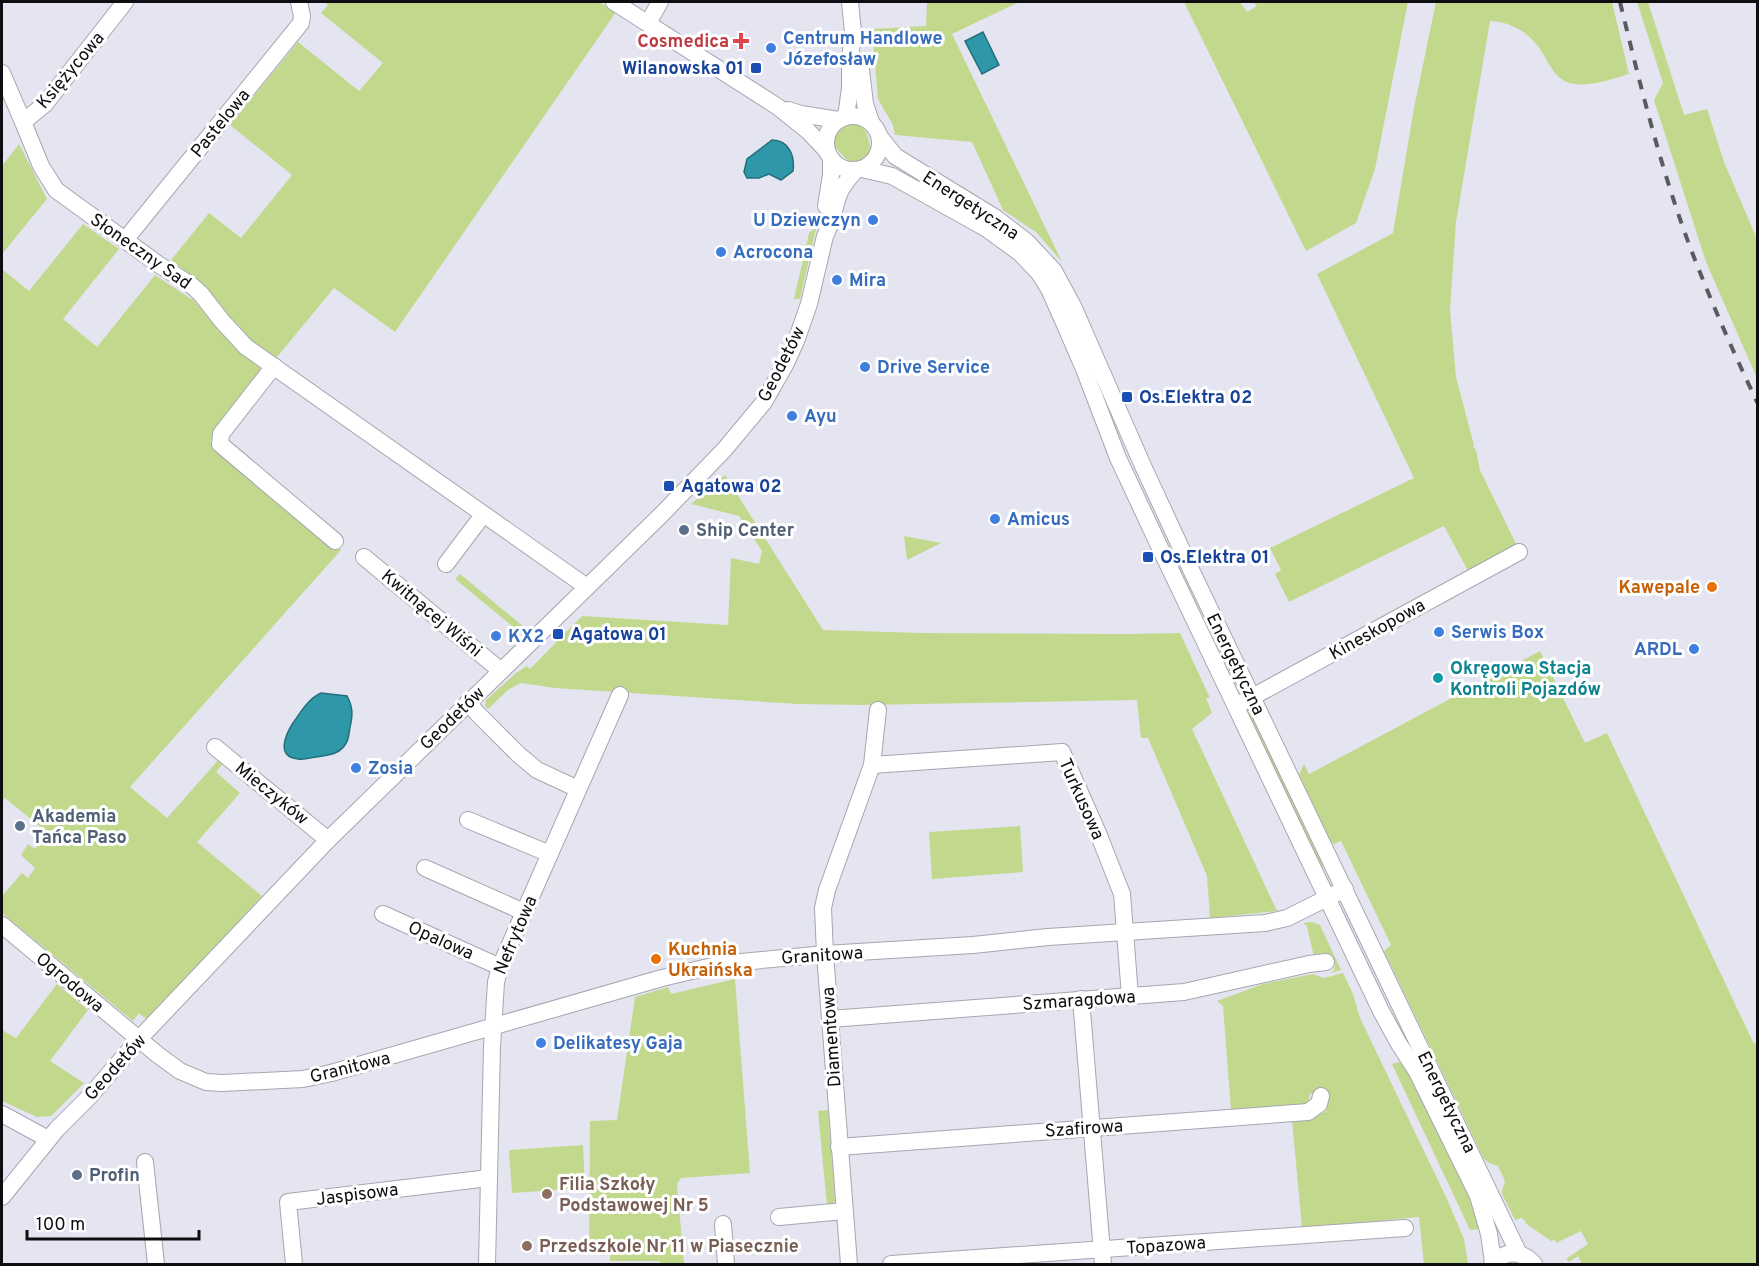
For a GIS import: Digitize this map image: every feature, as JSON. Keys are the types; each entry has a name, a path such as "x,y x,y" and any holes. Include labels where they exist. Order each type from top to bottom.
{"street":[{"name":"Księżycowa","path":"2,73 23,122 45,104 125,2"},
{"name":"Pastelowa","path":"125,240 301,23 300,2"},
{"path":"614,2 778,107 808,131 841,167 859,169 872,162 877,155 880,137 871,122 865,104 850,2"},
{"path":"648,23 660,2"},
{"path":"829,155 826,142 828,134 832,126 842,118 850,88 853,32"},
{"path":"778,107 801,114 842,118 859,116 871,122"},
{"name":"Słoneczny Sad","path":"23,122 41,166 56,190 158,264 191,285 246,347 587,587"},
{"name":"Energetyczna","path":"880,137 895,156 996,218 1027,242 1054,272 1073,306 1143,466 1252,697 1520,1254"},
{"name":"Geodetów","path":"825,236 823,224 831,175 829,155"},
{"name":"Geodetów","path":"2,1197 48,1139 328,840 724,450 764,402 786,363 807,313 825,236 840,192 845,182 859,169"},
{"name":"Energetyczna","path":"859,169 892,176 980,224 1020,253 1039,273 1049,289 1080,360 1118,458 1235,706 1381,1011 1417,1072 1478,1196 1490,1234 1493,1263"},
{"path":"274,366 221,434 220,444 335,541"},
{"path":"446,564 483,515"},
{"name":"Kineskopowa","path":"1235,706 1519,552"},
{"name":"Kwitnącej Wiśni","path":"364,556 501,670"},
{"name":"Nefrytowa","path":"487,1264 495,989 500,967 620,695"},
{"path":"468,702 519,755 537,770 578,789"},
{"name":"Diamentowa","path":"849,1264 823,908 827,890 872,765 878,710"},
{"name":"Mieczyków","path":"215,747 328,840"},
{"name":"Turkusowa","path":"872,765 1062,752 1098,832 1122,894 1130,996"},
{"path":"468,820 550,854"},
{"path":"425,868 524,912"},
{"name":"Granitowa","path":"140,1039 180,1071 206,1082 303,1079 422,1048 662,978 712,966 825,954 1276,922 1345,889"},
{"name":"Opalowa","path":"383,914 500,967"},
{"name":"Ogrodowa","path":"2,925 140,1039"},
{"name":"Szmaragdowa","path":"830,1019 1184,992 1326,962"},
{"path":"1081,999 1102,1257"},
{"name":"Szafirowa","path":"839,1147 1308,1112 1319,1104 1321,1096"},
{"path":"2,1114 48,1139"},
{"path":"145,1162 156,1264"},
{"name":"Jaspisowa","path":"294,1264 288,1202 489,1178"},
{"path":"779,1216 844,1211"},
{"path":"723,1224 726,1264"},
{"name":"Topazowa","path":"891,1264 1102,1257 1405,1228"},
{"name":"Energetyczna","path":"1493,1263 1505,1254 1520,1254 1529,1258 1534,1264"}],"green space":[{"path":"325,2 599,2 616,12 395,332 334,288 277,357 256,347 193,277 171,260 209,213 241,238 292,175 230,125 298,42 359,91 383,63 321,13 328,5"},
{"path":"927,2 1019,2 952,34 1062,262 1036,232 1003,210 972,142 895,135 893,125 878,99 872,29 926,26"},
{"path":"1184,2 1240,2 1247,12 1257,6 1253,2 1408,2 1375,169 1356,223 1306,251"},
{"path":"1436,2 1612,2 1629,74 1591,84 1564,81 1552,69 1540,49 1524,33 1505,23 1490,21 1456,222 1450,310 1456,377 1473,447 1476,450 1480,470 1517,546 1468,571 1444,526 1289,602 1275,574 1281,570 1270,548 1414,478 1317,274 1393,233 1414,108"},
{"path":"1637,2 1648,2 1684,115 1707,109 1724,162 1757,239 1757,378 1706,262 1654,100 1663,83"},
{"path":"851,122 866,131 875,155 863,166 857,166 846,159 831,144 833,132"},
{"path":"19,144 47,199 2,254 2,166"},
{"path":"83,224 119,249 63,319 97,347 155,275 192,298 223,334 265,373 210,441 341,550 130,787 167,818 221,757 225,761 216,772 240,793 197,842 262,896 147,1020 139,1013 133,1021 2,913 2,896 22,873 28,878 35,868 21,855 28,844 35,849 48,833 5,798 2,802 2,269 29,291"},
{"path":"816,229 800,299 794,299 809,233"},
{"path":"725,475 823,630 921,633 1180,633 1210,698 1206,698 1212,713 1192,729 1277,911 1210,918 1207,876 1148,738 1141,738 1137,700 798,704 555,688 521,683 508,690 488,709 485,706 486,700 516,673 527,666 530,669 582,616 728,625 731,558 759,564 762,551 739,516 691,504"},
{"path":"904,536 941,543 907,560"},
{"path":"460,574 528,630 523,635 455,579"},
{"path":"1540,651 1585,743 1607,733 1753,1042 1757,1044 1757,1264 1578,1264 1581,1262 1578,1256 1569,1262 1566,1259 1588,1244 1581,1231 1556,1243 1555,1240 1551,1241 1525,1223 1522,1218 1515,1220 1502,1194 1505,1181 1498,1166 1484,1159 1384,951 1391,945 1341,841 1335,844 1331,842 1299,775 1304,764 1309,774"},
{"path":"1250,711 1327,865 1320,868 1248,719"},
{"path":"1020,826 1023,872 932,879 929,832"},
{"path":"1313,922 1320,925 1341,970 1330,973 1334,970 1335,963 1331,954 1321,953 1314,957 1307,926 1303,923"},
{"path":"1343,973 1353,994 1360,1018 1447,1199 1464,1239 1468,1264 1424,1264 1419,1217 1302,1228 1292,1120 1326,1112 1323,1092 1310,1094 1305,1104 1231,1110 1223,1006 1217,1001 1263,984 1313,974 1324,978"},
{"path":"735,979 750,1173 681,1178 677,1184 684,1264 660,1264 660,1261 610,1261 610,1254 606,1252 589,1251 590,1121 617,1120 635,997 668,987 671,994"},
{"path":"57,984 88,1010 50,1061 84,1083 51,1116 37,1117 2,1101 2,1030 16,1038"},
{"path":"1400,1062 1405,1064 1472,1199 1483,1229 1470,1230 1392,1064"},
{"path":"828,1110 835,1201 831,1206 827,1206 818,1111"},
{"path":"583,1145 585,1188 512,1193 509,1150"}],"water":[{"path":"983,32 999,65 982,74 965,41"},
{"path":"772,140 783,143 790,150 793,171 781,180 769,174 759,178 747,178 744,172 747,159"},
{"path":"321,693 347,696 352,715 347,741 339,751 332,754 305,759 291,757 284,750 285,739 305,706"}],"railway":[{"path":"1620,2 1664,171 1686,237 1727,337 1758,404"}],"place":[{"name":"Cosmedica","path":"741,41"},
{"name":"Centrum Handlowe Józefosław","path":"771,48"},
{"name":"Wilanowska 01","path":"756,68"},
{"name":"U Dziewczyn","path":"873,220"},
{"name":"Acrocona","path":"721,252"},
{"name":"Mira","path":"837,280"},
{"name":"Drive Service","path":"865,367"},
{"name":"Os.Elektra 02","path":"1127,397"},
{"name":"Ayu","path":"792,416"},
{"name":"Agatowa 02","path":"669,486"},
{"name":"Amicus","path":"995,519"},
{"name":"Ship Center","path":"684,530"},
{"name":"Os.Elektra 01","path":"1148,557"},
{"name":"Kawepale","path":"1712,587"},
{"name":"Serwis Box","path":"1439,632"},
{"name":"Agatowa 01","path":"558,634"},
{"name":"KX2","path":"496,636"},
{"name":"ARDL","path":"1694,649"},
{"name":"Okręgowa Stacja Kontroli Pojazdów","path":"1438,678"},
{"name":"Zosia","path":"356,768"},
{"name":"Akademia Tańca Paso","path":"20,826"},
{"name":"Kuchnia Ukraińska","path":"656,959"},
{"name":"Delikatesy Gaja","path":"541,1043"},
{"name":"Profin","path":"77,1175"},
{"name":"Filia Szkoły Podstawowej Nr 5","path":"547,1194"},
{"name":"Przedszkole Nr 11 w Piasecznie","path":"527,1246"}]}
